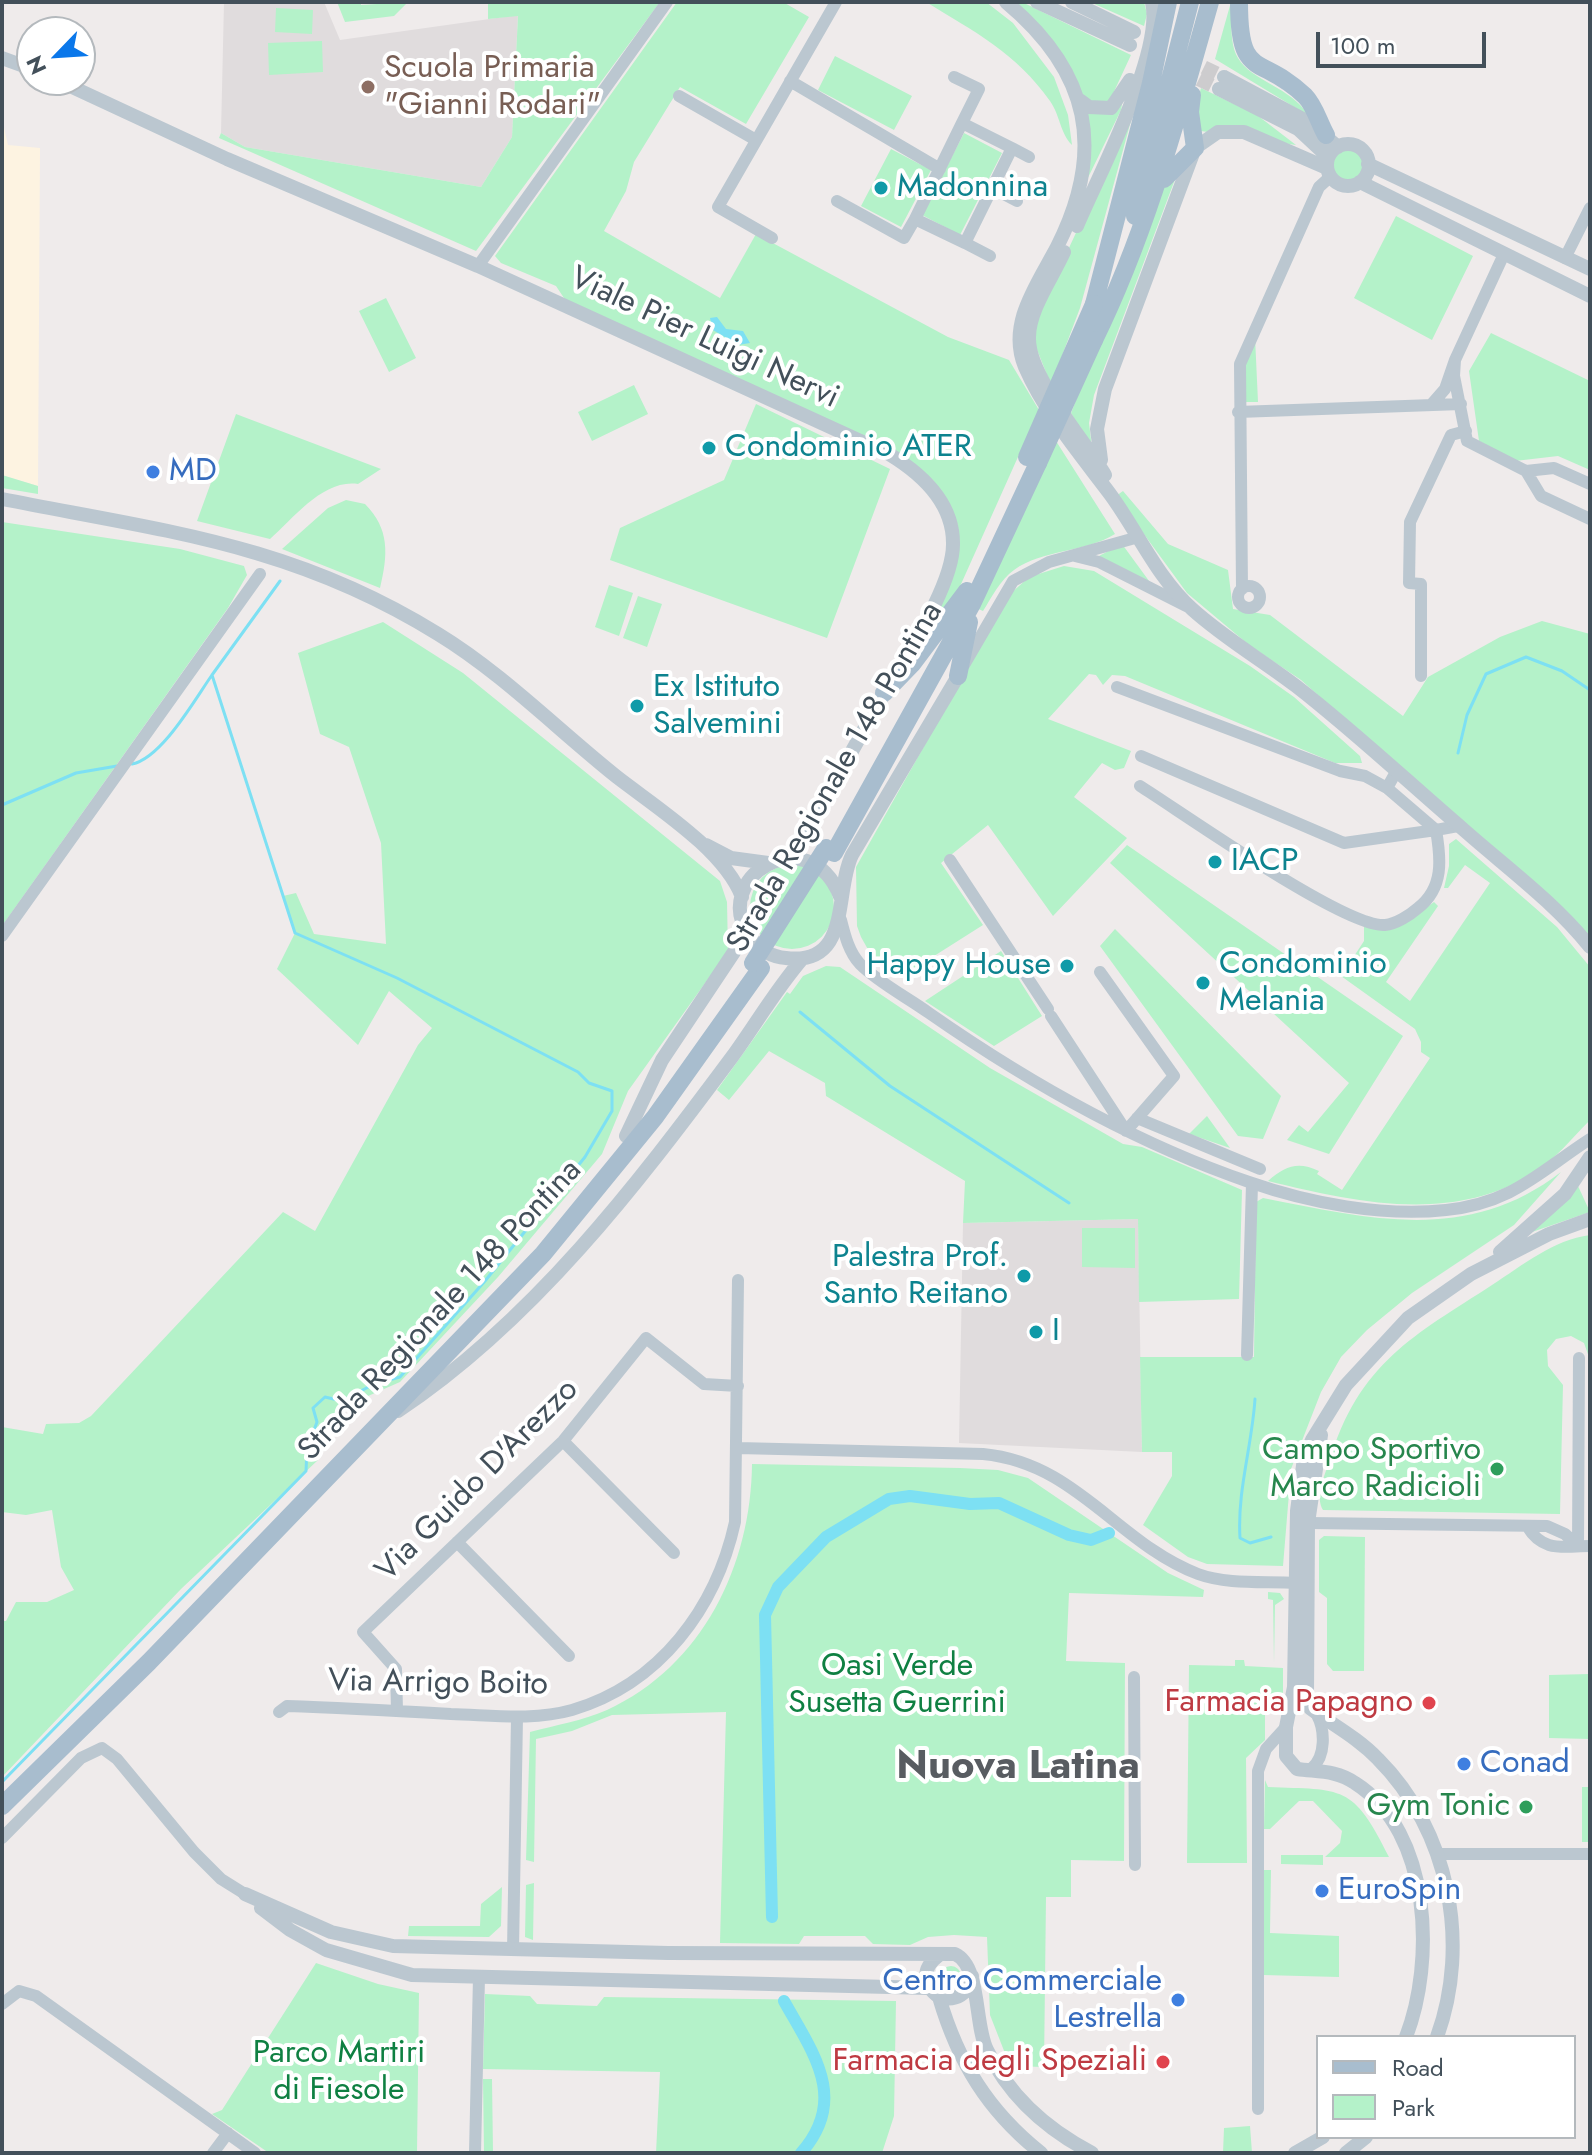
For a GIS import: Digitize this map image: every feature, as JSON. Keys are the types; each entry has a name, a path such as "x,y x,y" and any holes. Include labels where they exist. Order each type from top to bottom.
{"main road":[{"path":"1094,304 1168,2"},
{"name":"Strada Regionale 148 Pontina","path":"2,1806 149,1662 543,1254 655,1117 757,965 830,851 970,598 1033,460 1094,340 1134,223 1190,2"},
{"path":"1094,340 1115,297 1158,188 1210,2"},
{"path":"1158,188 1170,170 1195,148 1190,101 1219,2"},
{"path":"1239,2 1239,30 1246,56 1260,69 1304,96 1330,157"},
{"name":"Strada Regionale 148 Pontina","path":"1033,460 1094,304 1165,102"},
{"path":"884,693 970,598"},
{"path":"958,676 970,598"},
{"name":"Strada Regionale 148 Pontina","path":"2,1793 459,1333 626,1136 757,965"}],"street":[{"path":"478,266 667,2"},
{"path":"772,238 718,207 836,2"},
{"path":"1006,2 1025,18 1060,63 1081,101 1086,141 1081,186 1071,217 1018,331 1021,355 1032,379 1079,456 1111,495 1135,538 1192,609"},
{"path":"1037,2 1132,38 1072,2"},
{"path":"1105,475 1042,378 1029,338 1043,298 1127,113 1152,31 1155,17 1152,2"},
{"path":"1081,101 1101,110 1111,108 1120,100 1152,31"},
{"path":"837,201 904,238 979,89 954,77"},
{"path":"790,81 940,169"},
{"path":"1330,157 1298,129 1222,83 1287,109 1330,157 1342,185 1360,182 1590,296"},
{"name":"Viale Pier Luigi Nervi","path":"91,96 227,159 478,266 889,454 930,485 951,524 954,545 925,623 800,846 774,861"},
{"path":"679,96 756,140"},
{"path":"962,123 1029,157"},
{"path":"1111,495 1097,429 1105,389 1195,148 1218,132 1244,132 1330,157 1355,146 1361,149 1368,164 1590,269"},
{"path":"965,243 1012,148"},
{"path":"1242,589 1238,412 1243,355 1330,157"},
{"path":"1360,182 1368,164"},
{"path":"992,188 1017,201"},
{"path":"1419,212 1427,192"},
{"path":"1565,258 1590,208"},
{"path":"915,219 990,256"},
{"path":"1430,405 1441,397 1504,254"},
{"path":"1455,360 1467,441 1526,471 1541,496 1590,519"},
{"path":"1238,412 1461,404"},
{"path":"1421,676 1421,584 1409,583 1410,522 1451,435 1466,431"},
{"path":"1526,471 1554,468 1590,484"},
{"path":"2,499 185,532 272,555 387,605 441,635 484,667 698,842 732,876 742,897"},
{"path":"2,506 50,508"},
{"path":"1135,538 1028,570 1013,581 852,855 840,896 841,920 846,939 861,965 995,1058 1079,1106 1126,1131 1252,1184 1345,1204 1400,1211 1447,1210 1483,1202 1522,1188 1590,1139"},
{"path":"1068,556 1099,562 1192,609 1304,693 1547,901 1590,947"},
{"path":"2,936 260,574"},
{"path":"1117,687 1340,771 1365,776 1387,788 1436,830 1440,851 1435,889 1409,915 1386,925 1343,914 1140,786"},
{"path":"1141,756 1344,843 1458,826"},
{"path":"1387,788 1396,772"},
{"path":"698,842 731,858 774,861 796,858 824,870 840,896"},
{"path":"950,860 1126,1131"},
{"path":"626,1136 662,1060 735,950 742,922 742,897 747,884 774,861"},
{"path":"385,1420 430,1390 496,1335 588,1238 664,1147 803,958 826,945 841,920"},
{"path":"742,922 748,934 766,952 778,957 803,958"},
{"path":"1100,972 1174,1076 1126,1131"},
{"path":"1079,1106 1091,1100 1092,1079"},
{"path":"1137,1118 1260,1169"},
{"path":"1471,1274 1550,1208 1590,1158"},
{"path":"1247,1355 1252,1184"},
{"path":"1292,1766 1286,1756 1300,1480 1304,1458 1323,1421 1346,1385 1381,1344 1435,1297 1471,1274 1549,1234 1590,1219"},
{"name":"Via Arrigo Boito","path":"279,1712 287,1706 517,1717 571,1710 596,1702 638,1678 683,1636 701,1612 728,1555 735,1522 738,1280"},
{"name":"Via Guido D'Arezzo","path":"397,1711 396,1669 363,1632 563,1441 646,1338 704,1384 738,1386"},
{"path":"1579,1358 1584,1443 1584,1546"},
{"path":"1312,1768 1322,1751 1322,1726 1313,1712 1307,1684 1308,1523 1323,1421"},
{"path":"563,1441 674,1553"},
{"path":"738,1448 983,1454 1022,1460 1054,1476 1181,1566 1209,1578 1296,1583"},
{"path":"1308,1523 1527,1526 1557,1529 1584,1546"},
{"path":"1527,1526 1539,1543 1546,1546 1584,1546"},
{"path":"457,1542 569,1656"},
{"path":"1134,1677 1135,1865"},
{"path":"1258,2109 1259,1765 1266,1749 1289,1720 1313,1712"},
{"path":"1313,1712 1362,1744 1391,1773 1421,1817 1438,1854 1450,1911 1451,1980 1437,2035"},
{"path":"513,1950 517,1717"},
{"path":"2,1838 81,1758 102,1748 117,1759 194,1852 221,1879 280,1923 320,1947 365,1964 417,1975 668,1981 934,1993 949,1999 963,1994 972,1976"},
{"path":"1259,1765 1272,1759 1356,1783 1383,1811 1409,1858 1422,1913 1422,1979 1407,2035"},
{"path":"1438,1854 1590,1854"},
{"path":"245,1894 342,1936 419,1948 938,1956 949,1953 960,1956 972,1976 977,2021 988,2052 1016,2094 1049,2125 1092,2153"},
{"path":"1422,1913 1450,1911"},
{"path":"417,1975 419,1948"},
{"path":"668,1953 668,1981"},
{"path":"938,1956 926,1970 952,2039 972,2079 1000,2117 1037,2150 1049,2125"},
{"path":"475,2153 479,1977"},
{"path":"2,2004 19,1991 36,1996 255,2153"},
{"path":"213,2153 228,2133"},
{"path":"1346,2153 1364,2139"},
{"path":"1295,2153 1321,2144"}],"shaded area":[{"name":"Scuola Primaria \"Gianni Rodari\"","path":"224,2 324,2 340,40 518,15 512,137 481,187 245,147 221,133"},
{"path":"2,119 8,145 40,148 38,486 2,475"},
{"path":"1138,1219 1142,1452 959,1443 963,1223"}],"green space":[{"path":"337,2 361,2 361,5 408,2 394,16 345,22"},
{"path":"488,2 660,2 476,251 219,138 221,133 245,147 481,187 512,137 518,16 488,19"},
{"path":"677,2 783,2 809,17 746,124 680,87 634,162 626,191 604,231 720,298 756,234 948,337 1009,360 1039,410 953,602 908,661 944,594 957,557 957,523 947,500 933,480 568,304 556,286 501,263 495,256"},
{"path":"926,2 986,2 1013,23 1054,77 1068,115 1072,145 1050,101 1009,56"},
{"path":"1012,2 1022,2 1131,55 1106,103 1087,103"},
{"path":"1090,2 1144,2 1147,14 1144,26"},
{"path":"1231,2 1232,38 1238,58 1252,73 1292,98 1309,116 1215,59"},
{"path":"276,8 313,10 312,34 275,32"},
{"path":"322,41 323,72 269,75 268,43"},
{"path":"835,56 912,96 894,130 818,90"},
{"path":"1201,88 1257,115 1296,145 1201,131 1196,106"},
{"path":"1123,99 1121,110 1082,190 1088,114 1102,114"},
{"path":"1135,106 1080,308 1051,385 1032,337 1034,323"},
{"path":"964,133 1002,153 960,235 922,215"},
{"path":"891,149 931,170 901,227 861,206"},
{"path":"1348,150 1358,155 1363,165 1358,175 1348,180 1338,175 1333,165 1338,155"},
{"path":"1180,166 1094,395 1089,423 1092,448 1071,413 1160,186"},
{"path":"1396,216 1473,256 1432,340 1354,298"},
{"path":"386,298 416,358 389,372 359,311"},
{"path":"1491,333 1590,381 1590,470 1558,456 1515,461 1479,441 1469,371"},
{"path":"1255,337 1258,402 1241,402 1240,377"},
{"path":"634,385 648,414 592,441 578,412"},
{"path":"756,404 890,469 827,638 610,560 620,528 724,480"},
{"path":"236,414 381,469 358,484 345,484 321,494 270,539 197,521"},
{"path":"1056,441 1115,534 1090,545 1025,563 1005,579 983,611 976,608"},
{"path":"2,475 38,486 38,494 2,488"},
{"path":"1123,491 1168,544 1228,570 1233,609 1270,615 1403,716 1428,677 1500,637 1542,621 1590,634 1590,938 1301,680 1249,645 1187,593 1116,496"},
{"path":"346,500 365,504 383,533 385,564 380,588 282,549 328,508"},
{"path":"2,522 180,549 244,566 247,575 228,608 2,926"},
{"path":"1122,544 1152,585 1097,557"},
{"path":"1064,566 1094,571 1250,666 1294,697 1360,756 1362,763 1335,763 1125,676 1112,675 1103,685 1096,675 1089,674 1048,719 1131,751 1124,768 1115,770 1102,763 1074,797 1127,838 1053,916 988,825 941,863 983,925 901,977 870,953 861,937 857,926 856,867 1009,595 1029,577"},
{"path":"609,585 633,593 619,636 595,627"},
{"path":"638,596 662,604 647,647 623,638"},
{"path":"383,622 463,673 720,881 727,902 728,951 628,1091 602,1154 498,1277 400,1382 343,1407 329,1421 319,1436 318,1460 181,1589 2,1777 2,1621 6,1621 16,1602 47,1602 74,1590 61,1567 52,1510 26,1515 2,1512 2,1427 43,1434 46,1424 79,1423 91,1416 283,1212 315,1231 418,1045 432,1028 389,991 358,1045 277,969 295,933 283,896 296,893 314,934 386,944 381,843 349,747 320,734 298,653"},
{"path":"1456,839 1557,927 1590,967 1590,1120 1555,1156 1532,1174 1501,1190 1469,1199 1436,1204 1368,1201 1268,1181 1286,1169 1305,1166 1319,1171 1317,1174 1342,1190 1430,1058 1421,1052 1421,1042 1415,1029 1341,976 1364,941 1364,927 1411,919 1434,902 1438,906 1386,982 1410,1001 1490,883 1465,865 1448,888 1444,888 1449,866 1449,844"},
{"path":"1127,845 1403,1036 1329,1154 1287,1140 1299,1125 1308,1132 1349,1083 1110,863"},
{"path":"792,865 808,868 822,877 831,891 834,907 831,923 822,937 808,946 792,949 776,946 762,937 753,923 750,907 753,891 762,877 776,868"},
{"path":"1115,929 1281,1096 1263,1139 1238,1136 1100,946"},
{"path":"1001,951 1042,1016 994,1046 925,1001"},
{"path":"826,966 840,967 990,1068 1123,1144 1142,1147 1242,1190 1239,1299 1139,1302 1138,1219 963,1223 965,1181 826,1096 825,1083 769,1051 729,1100 717,1090 787,992 790,994 803,976"},
{"path":"1207,1116 1230,1148 1189,1134"},
{"path":"1561,1172 1514,1225 1412,1293 1367,1330 1341,1357 1321,1392 1291,1469 1283,1566 1207,1564 1188,1557 1143,1525 1172,1476 1172,1452 1142,1452 1140,1357 1254,1357 1256,1202 1263,1198 1380,1218 1417,1220 1454,1217 1490,1209 1526,1195"},
{"path":"1578,1186 1590,1212 1532,1232"},
{"path":"1082,1228 1135,1228 1135,1268 1082,1267"},
{"path":"1590,1235 1590,1360 1584,1343 1571,1336 1556,1339 1547,1350 1548,1366 1563,1385 1560,1514 1323,1510 1321,1486 1341,1429 1356,1400 1392,1355 1438,1320 1539,1254 1563,1242"},
{"name":"Oasi Verde Susetta Guerrini","path":"752,1464 960,1468 998,1470 1028,1478 1168,1573 1204,1590 1203,1597 1069,1593 1066,1661 1125,1663 1124,1861 1071,1860 1071,1897 1046,1897 1044,2067 1010,2066 990,2015 987,1937 928,1937 910,1945 873,1944 865,1936 804,1936 799,1944 720,1943 726,1712 612,1715 572,1731 536,1739 534,1862 526,1860 530,1732 607,1710 641,1691 670,1667 695,1639 731,1575 749,1502"},
{"path":"1324,1536 1365,1537 1364,1671 1333,1671 1327,1664 1327,1598 1319,1592 1319,1540"},
{"path":"1268,1592 1280,1593 1284,1599 1275,1605 1274,1663 1273,1600 1268,1599"},
{"path":"1235,1660 1244,1660 1245,1666 1283,1668 1283,1701 1265,1715 1265,1740 1246,1758 1247,1863 1187,1863 1189,1665 1235,1666"},
{"path":"1590,1674 1590,1739 1549,1738 1549,1675"},
{"path":"1265,1780 1268,1787 1330,1791 1343,1796 1365,1816 1389,1857 1325,1857 1340,1843 1342,1831 1313,1801 1299,1801 1270,1829 1264,1829"},
{"path":"1582,1787 1590,1787 1590,1842 1582,1842"},
{"path":"1281,1855 1323,1855 1323,1865 1281,1864"},
{"path":"1263,1870 1271,1870 1270,1933 1339,1936 1339,1977 1263,1975"},
{"path":"534,1883 533,1940 525,1937 526,1885"},
{"path":"502,1887 501,1926 489,1937 408,1936 409,1926 480,1926 481,1904"},
{"name":"Parco Martiri di Fiesole","path":"316,1963 378,1984 419,1993 417,2153 269,2153 212,2114 222,2110"},
{"path":"951,1966 958,1969 961,1976 958,1983 951,1986 944,1983 941,1976 944,1969"},
{"path":"485,1994 530,1996 537,2004 597,2006 604,1997 896,2001 894,2116 882,2153 656,2153 660,2072 483,2069"},
{"path":"483,2079 492,2079 493,2153 484,2152"},
{"path":"1250,2126 1252,2153 1223,2153 1224,2128"}],"water":[{"path":"717,317 726,329 743,331 750,343 738,345 713,330 710,318"}],"waterway":[{"path":"212,675 280,581"},
{"path":"1458,753 1467,715 1486,674 1526,657 1562,671 1590,690"},
{"path":"2,1782 306,1471 307,1449 317,1422 313,1408 325,1397 342,1401 374,1384 400,1377 485,1281 585,1157 612,1111 612,1091 589,1083 578,1072 397,978 295,933 212,675 166,740 155,751 132,764"},
{"path":"2,805 76,773 117,766"},
{"path":"800,1012 890,1086 1069,1203"},
{"path":"1255,1399 1241,1503 1240,1538 1250,1543 1271,1537"},
{"path":"772,1917 765,1615 778,1587 826,1537 889,1499 910,1496 970,1504 999,1503 1069,1535 1091,1540 1109,1533"},
{"path":"784,2001 815,2058 824,2095 823,2114 801,2153"}],"tunnel":[{"path":"1185,58 1224,77"},
{"path":"1180,70 1219,89"}],"place":[{"name":"Scuola Primaria \"Gianni Rodari\"","path":"368,87"},
{"name":"Madonnina","path":"881,188"},
{"name":"Condominio ATER","path":"709,448"},
{"name":"MD","path":"153,472"},
{"name":"Ex Istituto Salvemini","path":"637,706"},
{"name":"IACP","path":"1215,862"},
{"name":"Happy House","path":"1067,966"},
{"name":"Condominio Melania","path":"1203,983"},
{"name":"Palestra Prof. Santo Reitano","path":"1024,1276"},
{"name":"I","path":"1036,1332"},
{"name":"Campo Sportivo Marco Radicioli","path":"1497,1469"},
{"name":"Farmacia Papagno","path":"1429,1703"},
{"name":"Conad","path":"1464,1764"},
{"name":"Gym Tonic","path":"1526,1807"},
{"name":"EuroSpin","path":"1322,1891"},
{"name":"Centro Commerciale Lestrella","path":"1178,2000"},
{"name":"Farmacia degli Speziali","path":"1163,2062"}],"district":[{"name":"Nuova Latina","path":"1018,1768"}]}
